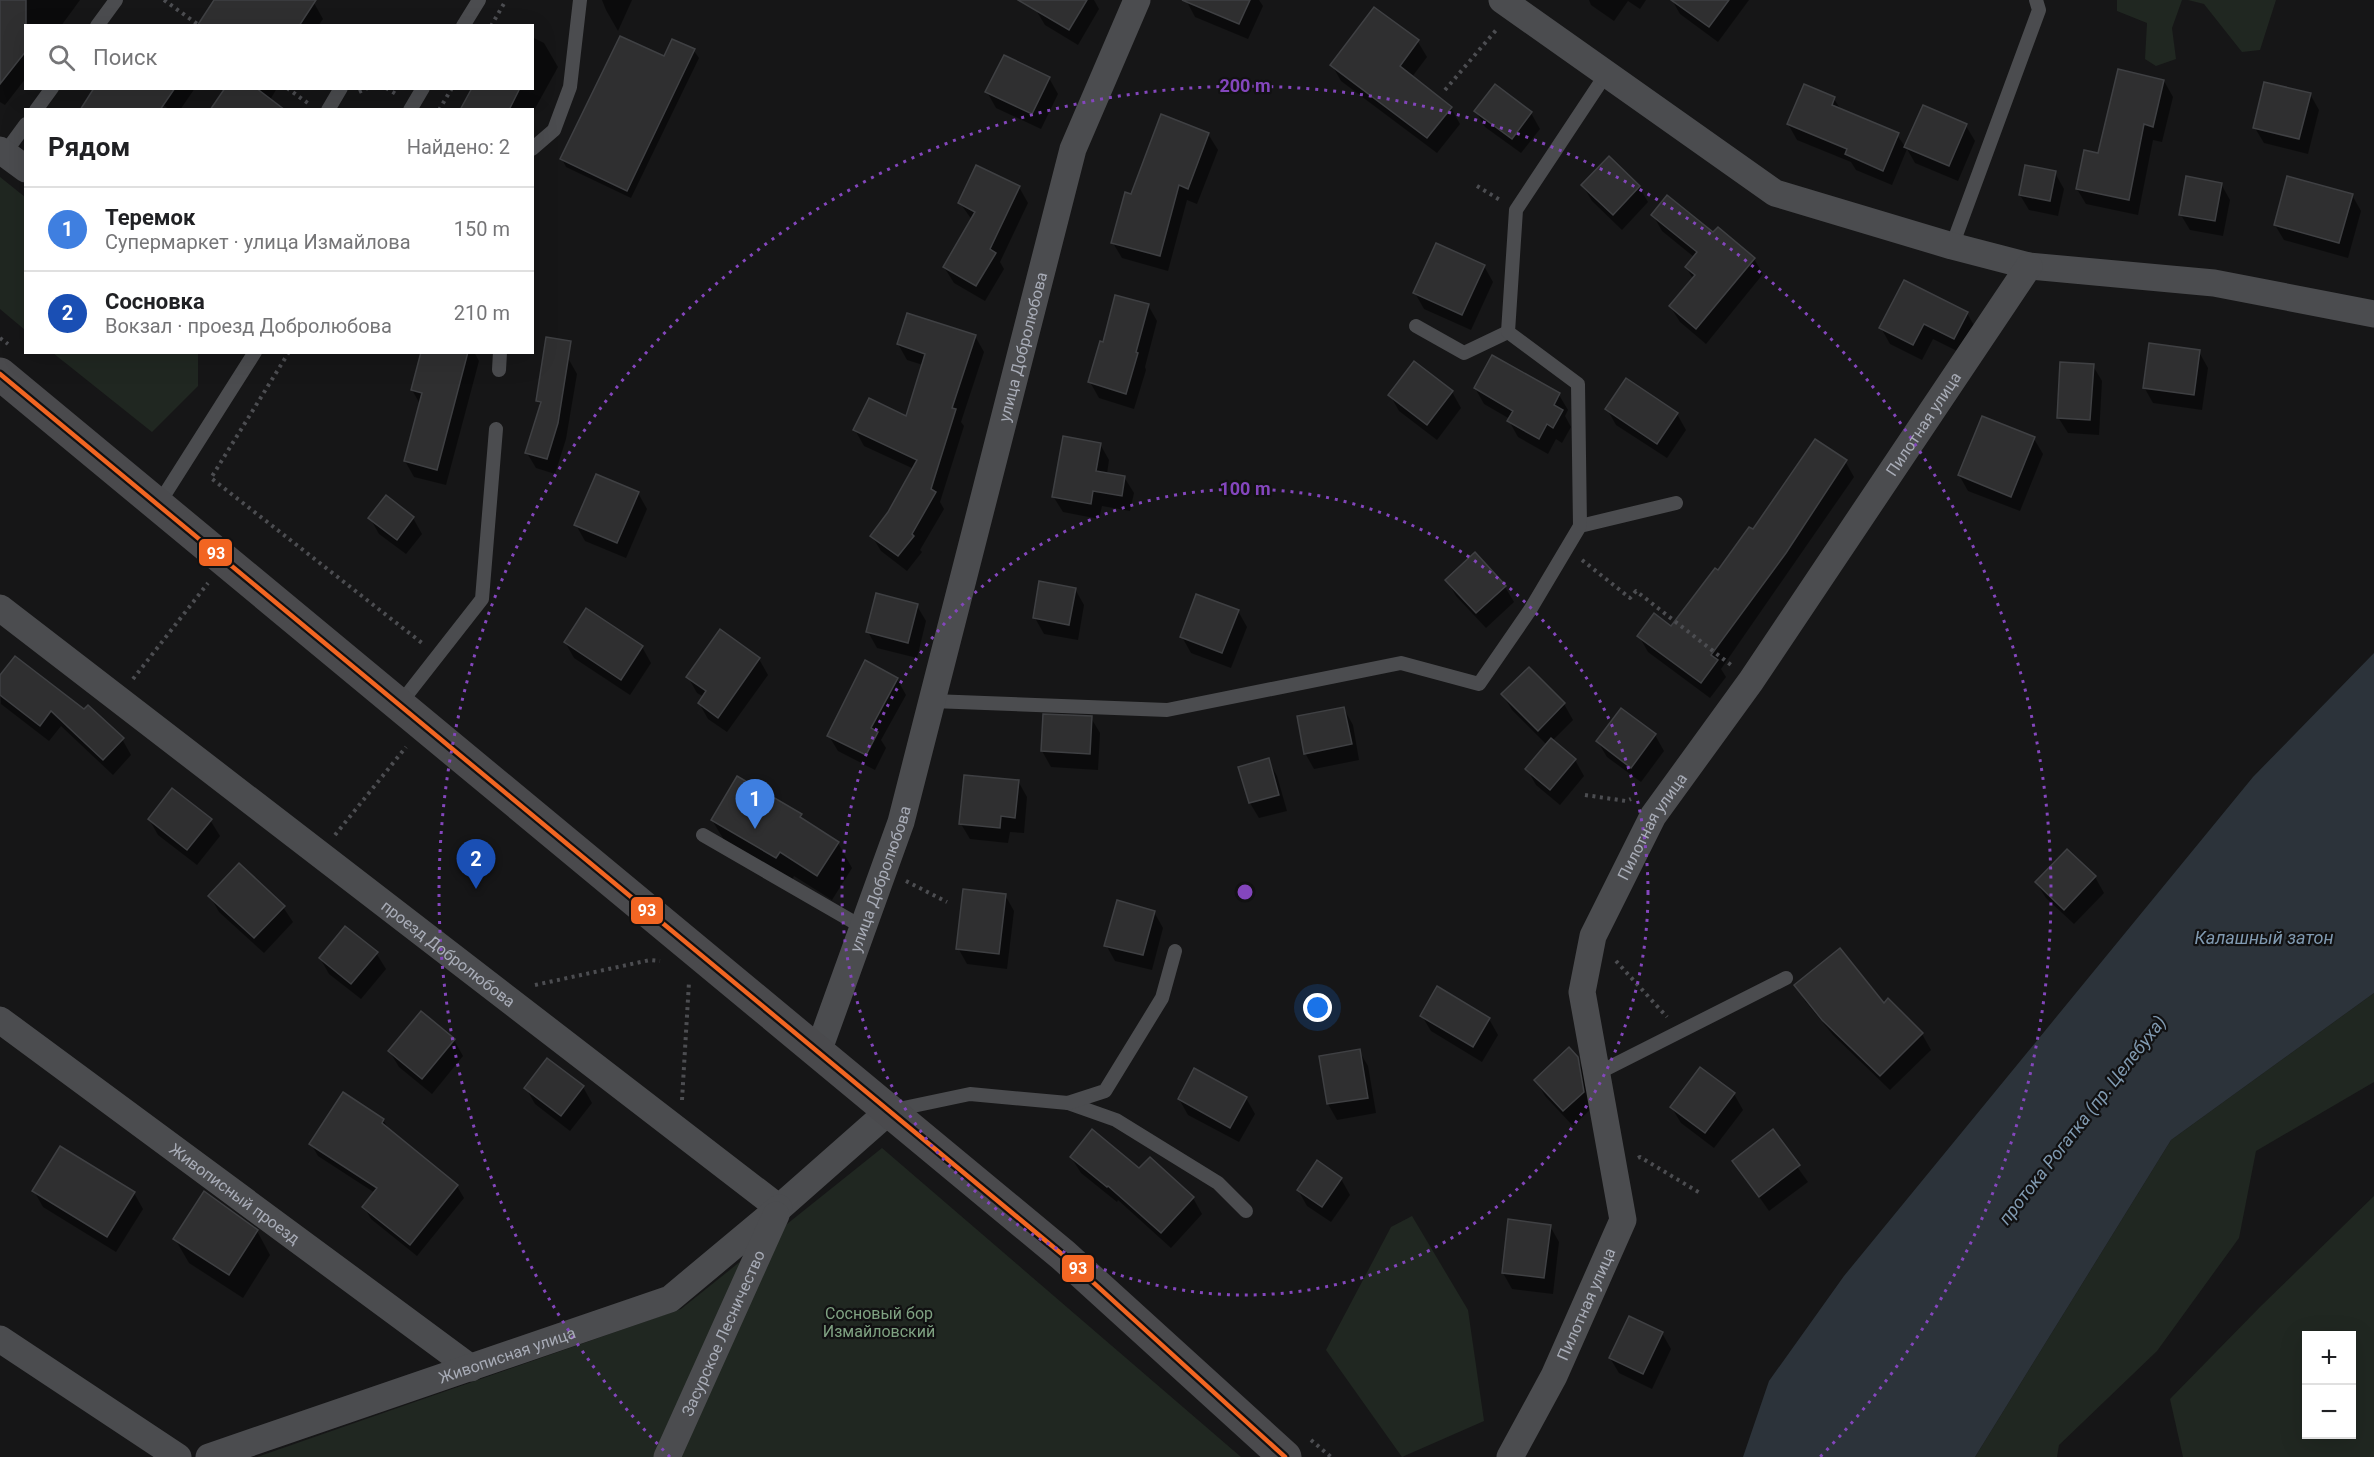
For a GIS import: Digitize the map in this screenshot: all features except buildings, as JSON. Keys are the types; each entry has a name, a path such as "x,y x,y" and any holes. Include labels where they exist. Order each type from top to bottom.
{"main road":[{"path":"0,374 1063,1255 1286,1457"}],"street":[{"name":"улица Добролюбова","path":"818,1052 902,822 1073,149 1137,0"},
{"path":"1511,3 1774,194 2029,266 2214,283 2374,314"},
{"name":"Пилотная улица","path":"1510,1457 1554,1376 1623,1220 1582,992 1593,936 1653,816 1751,681 2029,266"},
{"name":"проезд Добролюбова","path":"0,608 779,1208"},
{"name":"Живописный проезд","path":"0,1020 471,1368"},
{"path":"779,1208 889,1111"},
{"name":"Живописная улица","path":"209,1457 670,1299 779,1208"},
{"name":"Засурское Лесничество","path":"667,1457 779,1208"},
{"path":"0,1340 178,1457"}],"lane":[{"path":"98,24 116,0"},
{"path":"464,24 479,0"},
{"path":"534,147 554,130 570,87 580,0"},
{"path":"1952,246 2039,10 2036,0"},
{"path":"1508,332 1516,210 1606,74"},
{"path":"37,108 51,90"},
{"path":"329,108 340,90"},
{"path":"411,108 422,90"},
{"path":"10,158 24,128"},
{"path":"1416,326 1464,353 1508,332"},
{"path":"932,701 1167,710 1401,663 1479,684 1530,610 1580,526 1578,384 1508,332"},
{"path":"158,505 254,354"},
{"path":"499,370 500,354"},
{"path":"399,705 482,599 496,429"},
{"path":"1580,526 1676,503"},
{"path":"703,835 864,928"},
{"path":"1068,1102 1106,1091 1162,999 1175,951"},
{"path":"1598,1073 1786,978"},
{"path":"889,1111 970,1094 1068,1102 1116,1120 1218,1183 1246,1211"}],"path":[{"path":"164,0 197,24"},
{"path":"492,24 506,0"},
{"path":"1445,90 1511,3"},
{"path":"290,90 314,108"},
{"path":"441,108 451,90"},
{"path":"1477,186 1516,210"},
{"path":"288,354 211,478 438,655"},
{"path":"1568,548 1630,597 1635,591 1751,681"},
{"path":"118,698 208,582"},
{"path":"320,854 410,742"},
{"path":"884,870 947,902"},
{"path":"1593,936 1680,1032"},
{"path":"499,992 650,960 661,961"},
{"path":"680,1132 689,978"},
{"path":"1615,1174 1640,1157 1700,1193"}],"green space":[{"path":"2117,0 2182,0 2172,28 2176,59 2156,66 2145,59 2147,23 2117,11"},
{"path":"2188,0 2276,0 2260,50 2242,52 2204,4"},
{"path":"0,177 24,196 24,329 0,309"},
{"path":"54,354 198,354 198,386 152,432"},
{"path":"2374,993 2374,1082 2256,1151 2239,1238 2157,1351 2059,1445 2057,1457 1975,1457 2171,1140"},
{"name":"Сосновый бор Измайловский","path":"882,1148 1241,1457 257,1457 681,1309"},
{"path":"2374,1196 2374,1457 2183,1457 2170,1399"},
{"path":"1412,1216 1468,1310 1484,1421 1402,1457 1326,1350 1391,1227"}],"water":[{"name":"Калашный затон","path":"2374,653 2374,993 2171,1140 1975,1457 1743,1457 1769,1381 1844,1276 2253,777"}],"transit line":[{"name":"93","path":"0,374 1063,1255 1285,1457"}],"place":[{"name":"Теремок","path":"755,829"},
{"name":"Сосновка","path":"476,889"}],"water label":[{"name":"протока Рогатка (пр. Целебуха)","path":"2082,1120"}]}
